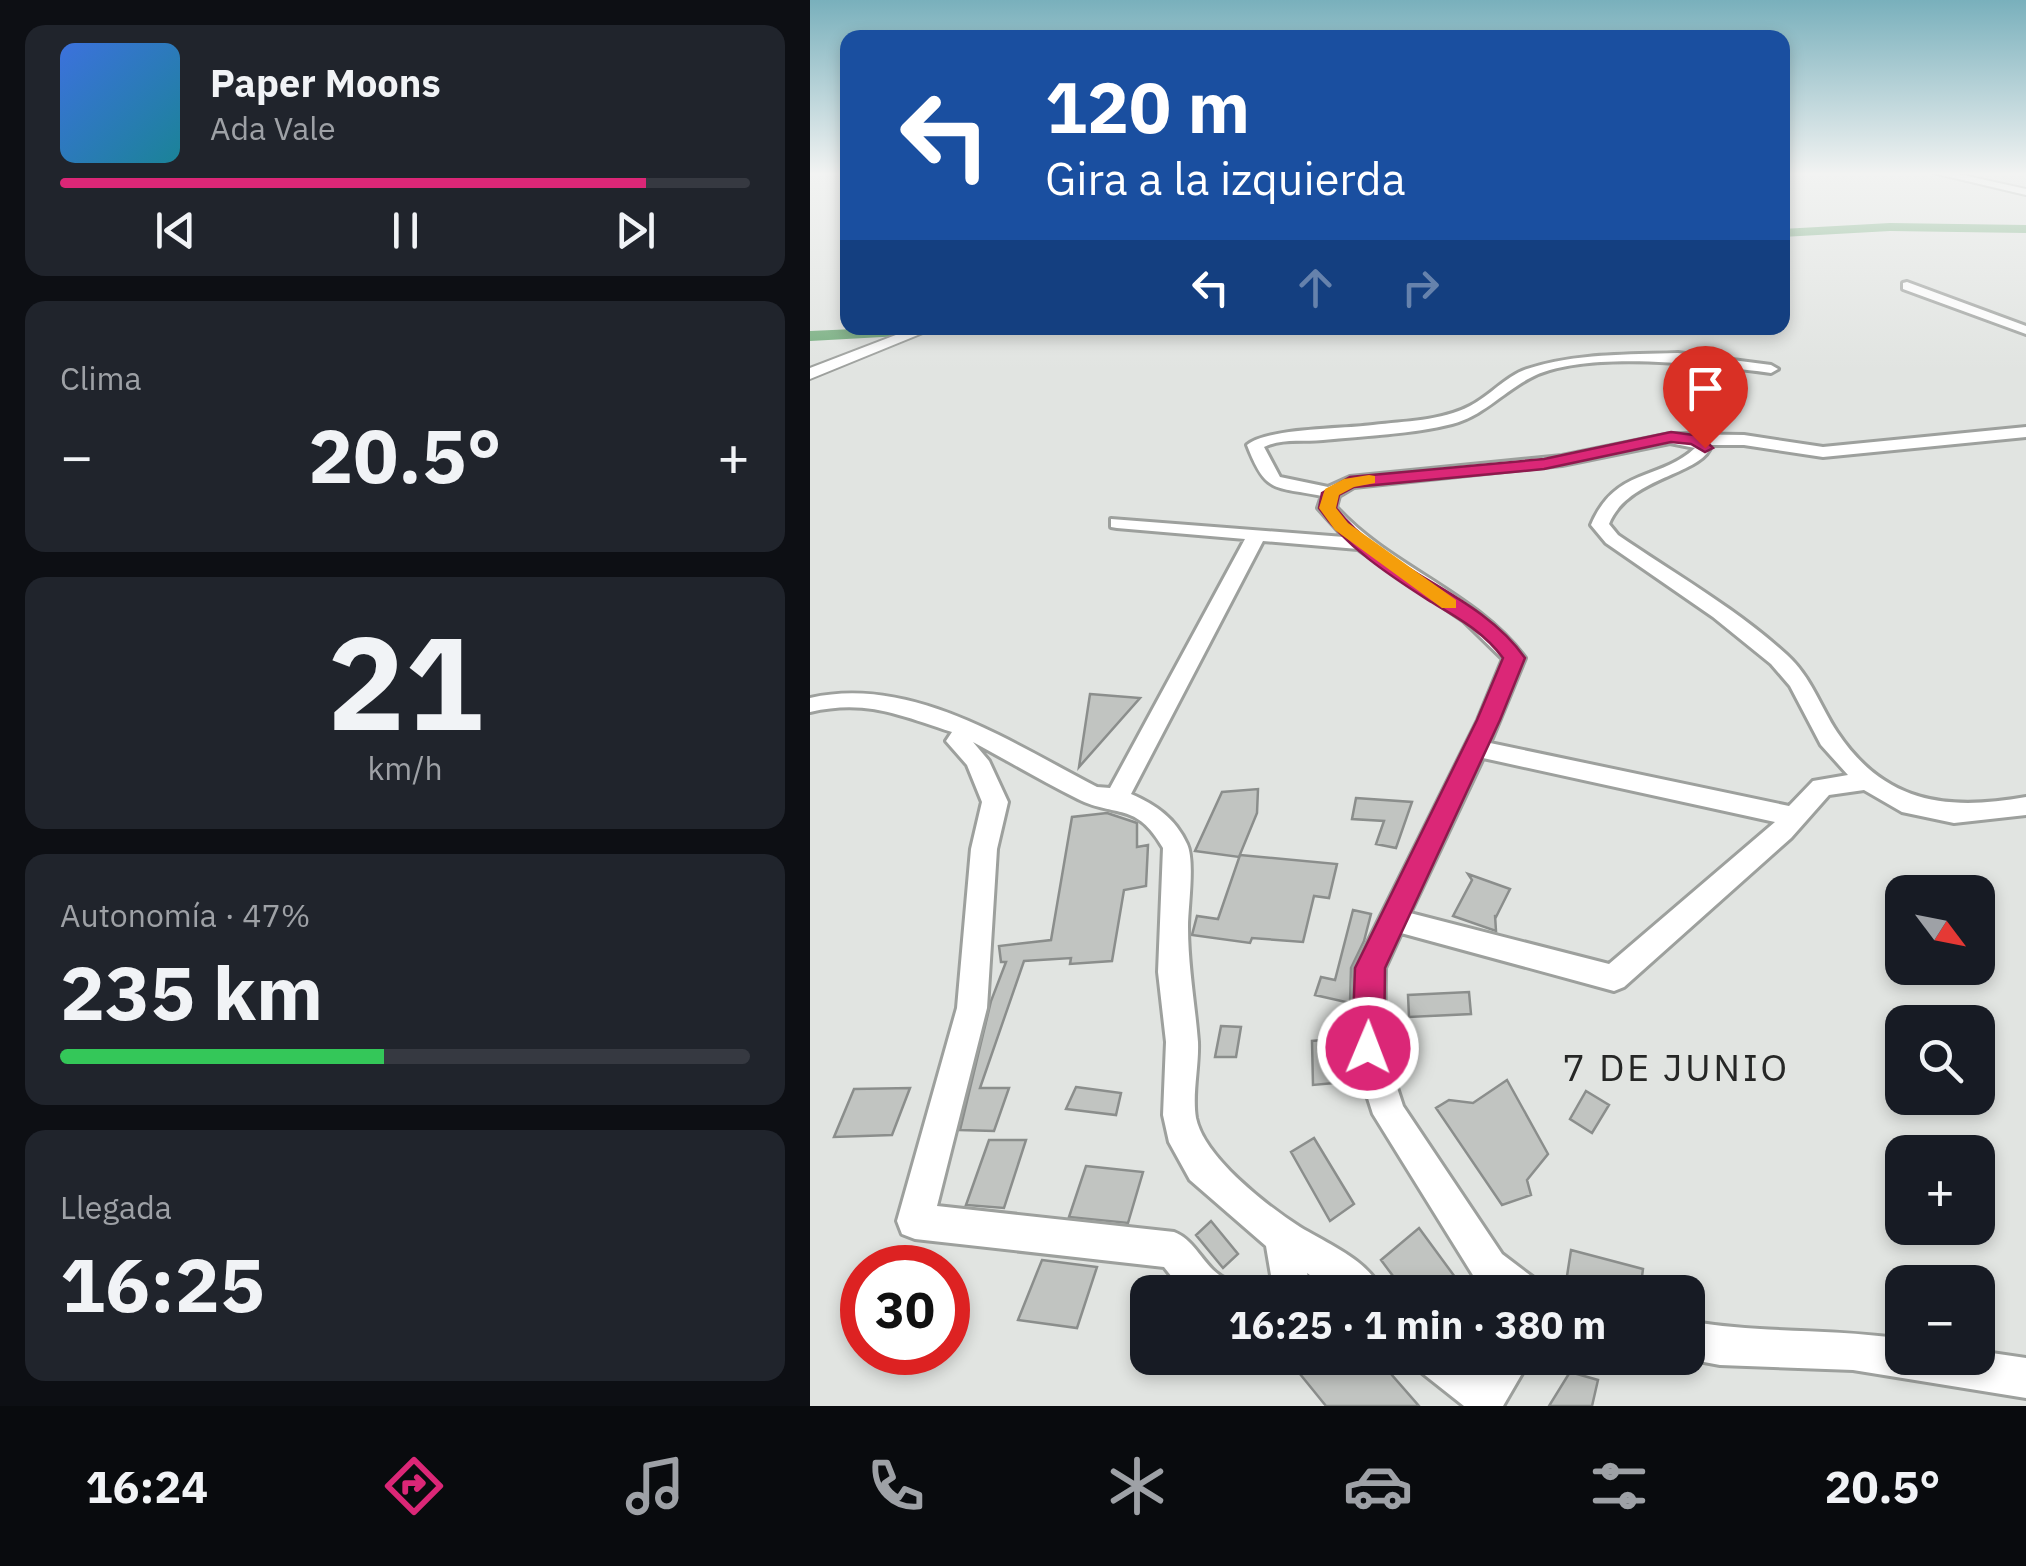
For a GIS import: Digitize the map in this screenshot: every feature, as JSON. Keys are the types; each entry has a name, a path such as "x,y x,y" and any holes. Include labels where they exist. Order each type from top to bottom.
{"street":[{"path":"1907,286 2026,330"},
{"path":"810,374 909,335"},
{"path":"1771,369 1678,358 1564,362 1514,380 1460,417 1320,436 1272,437 1255,445 1274,481 1331,493 1350,482 1544,464 1671,437 1744,440 1823,452 2026,432"},
{"path":"1696,440 1705,448 1695,457 1619,494 1604,507 1600,524 1612,540 1776,656 1800,679 1829,738 1867,781 1911,808 1938,813 1988,814 2026,806"},
{"path":"1331,493 1328,508 1341,526 1412,581 1495,633 1514,658 1370,968 1368,1048 1389,1114 1489,1267 1500,1275"},
{"path":"1117,523 1364,544"},
{"path":"1117,798 1256,536"},
{"path":"810,705 841,698 874,699 966,728 1092,795 1117,798 1142,809 1164,826 1176,848 1173,972 1182,1042 1178,1115 1186,1142 1202,1168 1282,1236 1343,1275"},
{"path":"966,728 958,741 977,760 995,802 984,849 972,1008 914,1221 1174,1250 1194,1275"},
{"path":"1474,748 1794,817"},
{"path":"1394,920 1614,978 1794,817 1822,787 1867,781"},
{"path":"1282,1236 1289,1275"},
{"path":"1705,1343 1853,1351 2026,1378"},
{"path":"1456,1375 1485,1397 1500,1375"}],"building":[{"path":"1090,694 1140,698 1079,767"},
{"path":"1258,789 1257,813 1239,857 1195,851 1222,792"},
{"path":"1356,798 1412,802 1396,848 1376,844 1384,821 1352,819"},
{"path":"1107,813 1137,823 1137,847 1148,845 1146,886 1124,890 1112,961 1024,961 980,1088 1009,1088 994,1131 960,1130 991,1001 1006,962 1001,962 999,946 1051,940 1072,817"},
{"path":"1240,855 1337,864 1329,898 1314,896 1303,942 1252,938 1250,943 1192,935 1197,916 1218,919"},
{"path":"1468,874 1510,889 1495,915 1496,931 1453,916 1472,880"},
{"path":"1353,910 1371,914 1351,968 1350,1003 1315,995 1321,977 1335,980"},
{"path":"1469,992 1471,1014 1409,1017 1408,995"},
{"path":"1221,1026 1241,1027 1236,1057 1215,1057"},
{"path":"1343,1038 1345,1082 1313,1085 1312,1041"},
{"path":"1507,1080 1548,1154 1527,1180 1531,1195 1502,1205 1436,1108 1449,1100 1473,1103"},
{"path":"1076,1087 1121,1093 1116,1115 1066,1109"},
{"path":"910,1088 892,1135 834,1137 854,1089"},
{"path":"1586,1091 1609,1105 1592,1133 1570,1119"},
{"path":"1314,1138 1354,1204 1330,1221 1291,1152"},
{"path":"989,1140 1026,1140 1004,1208 966,1205"},
{"path":"1086,1166 1143,1172 1128,1223 1069,1217"},
{"path":"1211,1221 1238,1254 1223,1268 1196,1235"},
{"path":"1419,1228 1454,1275 1392,1275 1381,1260"},
{"path":"1571,1250 1643,1269 1642,1275 1567,1275"},
{"path":"1042,1260 1097,1267 1077,1328 1018,1320"},
{"path":"1301,1375 1392,1375 1419,1406 1326,1406"},
{"path":"1568,1375 1598,1380 1592,1406 1549,1406"}],"waterway":[{"path":"810,336 840,334"}],"slow traffic":[{"path":"1369,480 1350,482 1331,493 1328,508 1341,526 1412,581 1449,604"}],"district":[{"name":"7 DE JUNIO","path":"1676,1066"}],"route":[{"path":"1368,1048 1370,968 1489,720 1514,658 1495,633 1412,581 1341,526 1328,508 1331,493 1350,482 1544,464 1671,437 1696,440 1705,448"}]}
